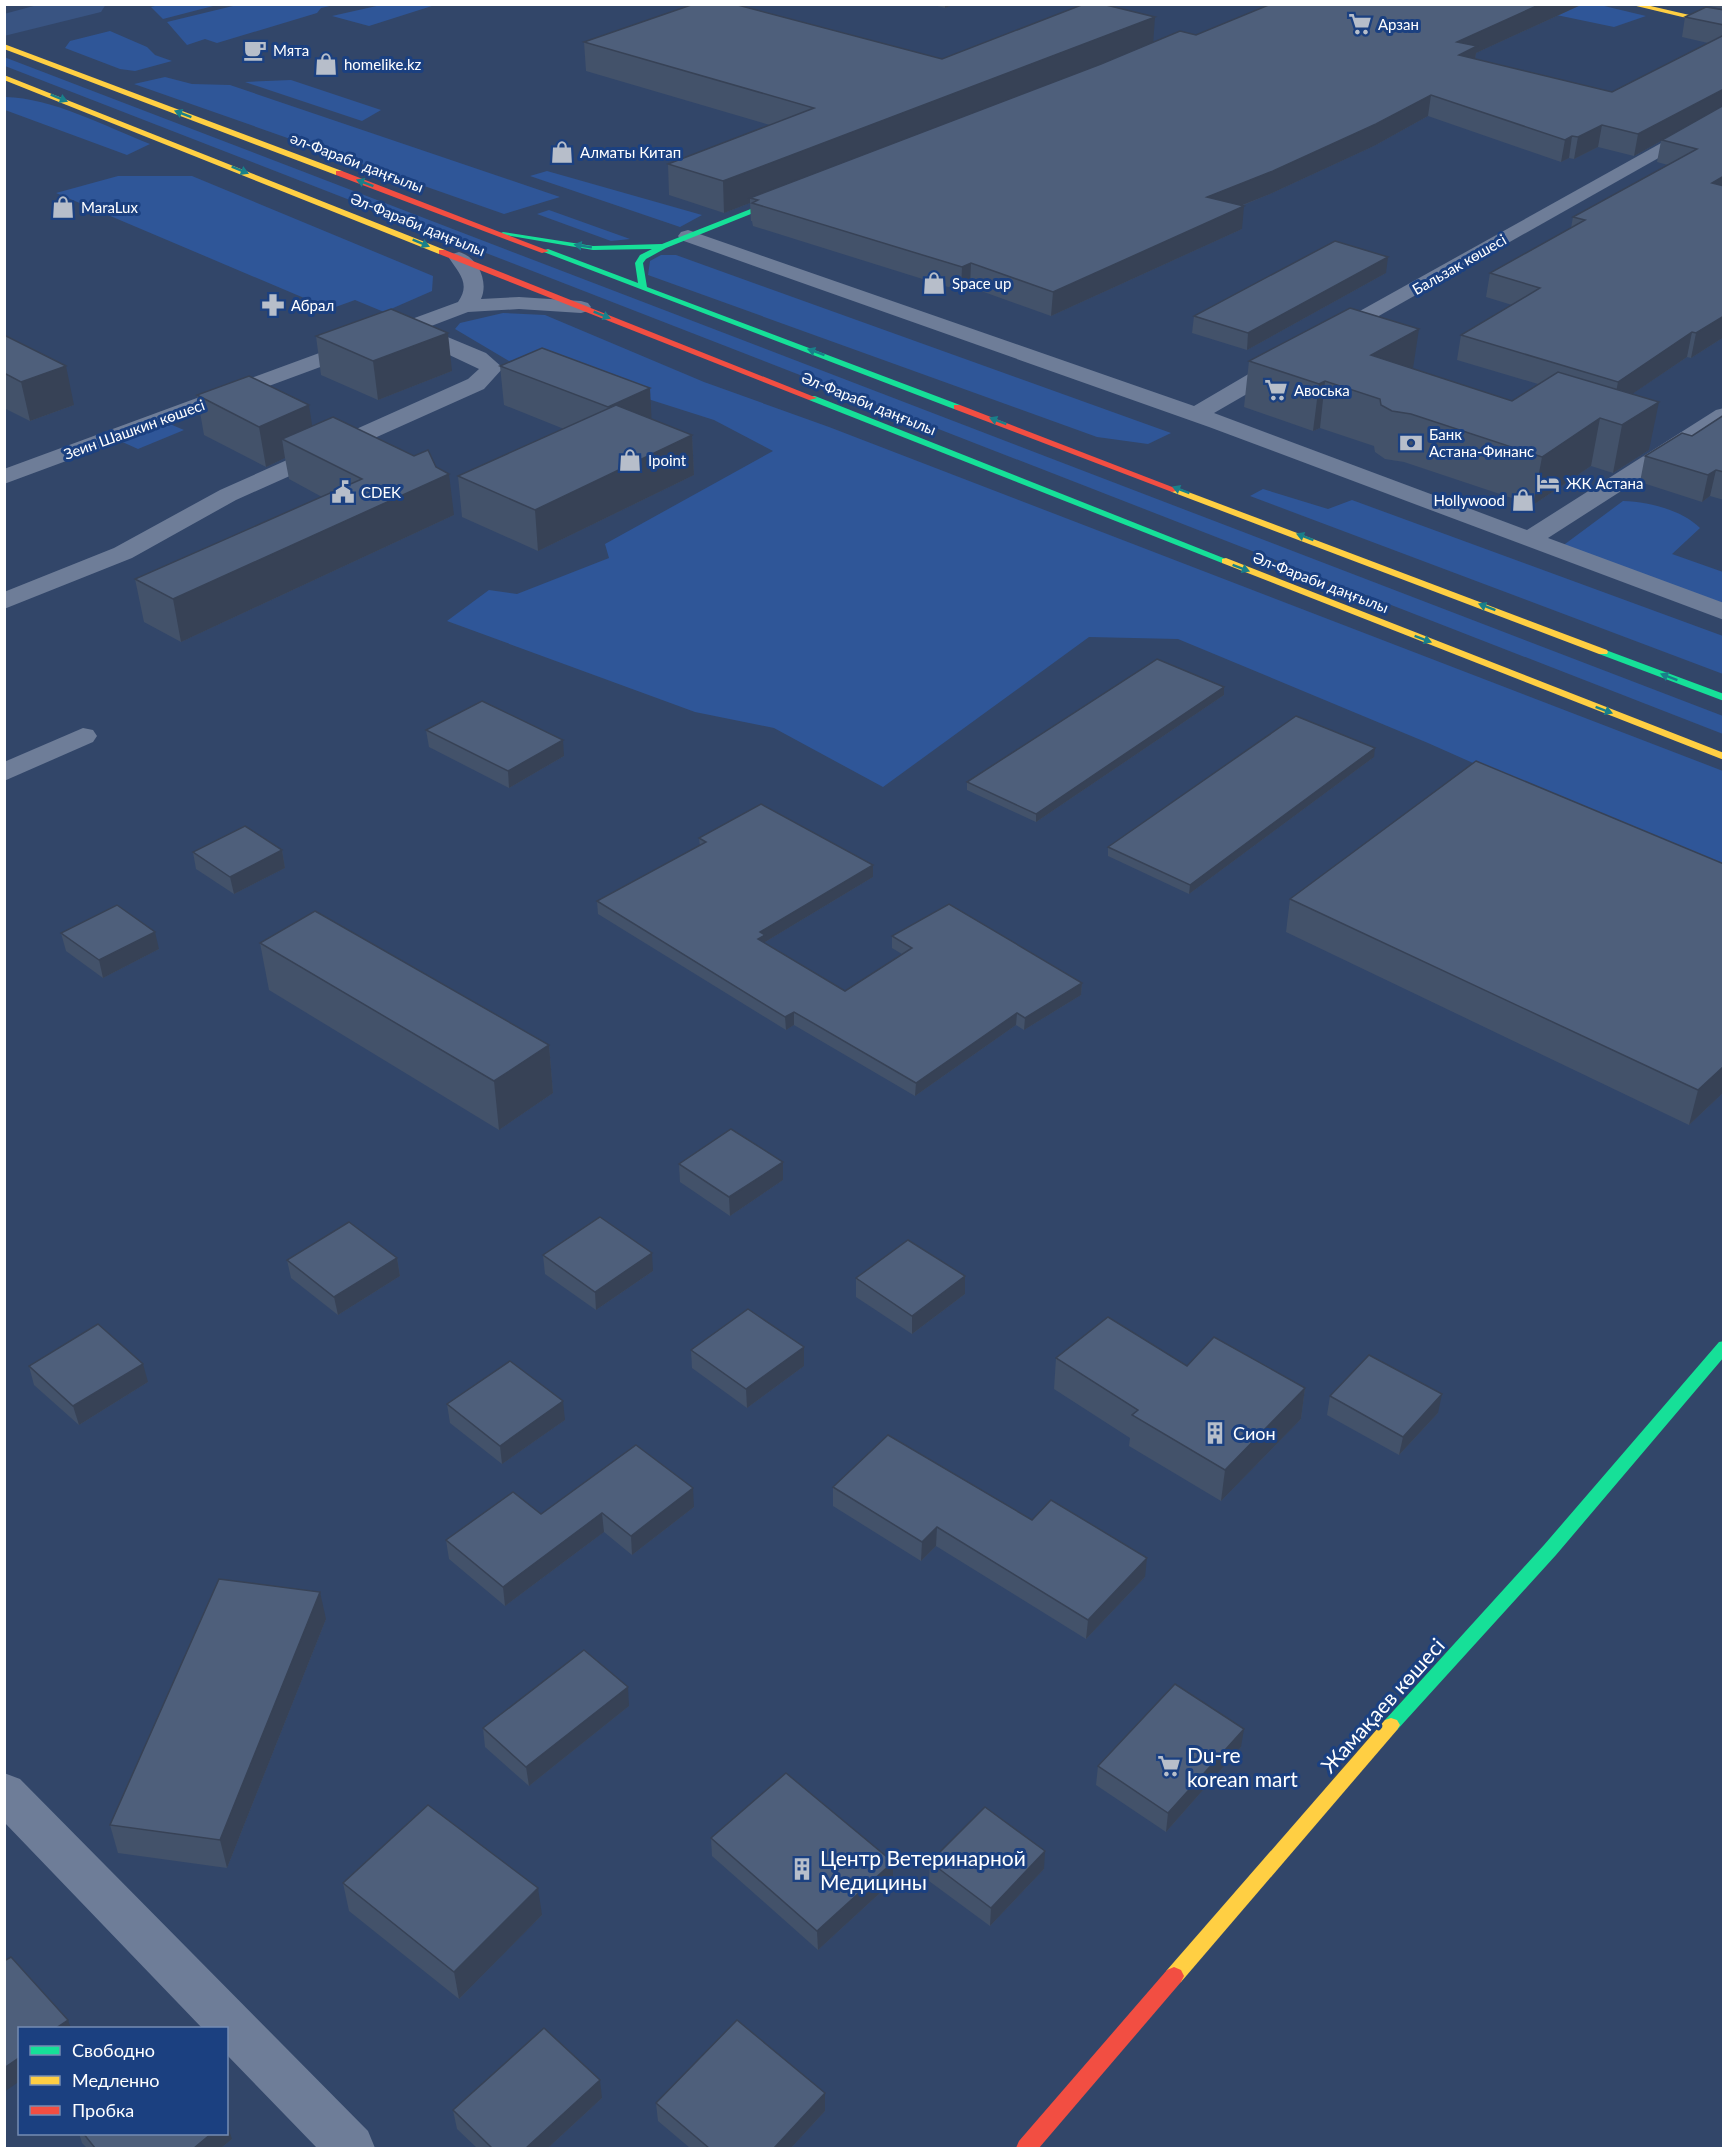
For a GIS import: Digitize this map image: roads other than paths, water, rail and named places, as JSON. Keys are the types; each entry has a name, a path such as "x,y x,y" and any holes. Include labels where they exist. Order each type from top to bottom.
{"main road":[{"path":"1631,4 1724,25"},
{"name":"әл-Фараби даңғылы","path":"9,48 597,270"},
{"name":"Әл-Фараби даңғылы","path":"4,77 1724,757"},
{"path":"643,288 639,263 643,257 663,246 807,190"},
{"path":"503,234 593,248 663,246"},
{"name":"Әл-Фараби даңғылы","path":"597,270 1724,698"},
{"name":"Жамақаев көшесі","path":"1026,2148 1395,1720 1550,1550 1724,1346"}],"street":[{"name":"Бальзак көшесі","path":"1195,415 1308,348 1724,112"},
{"path":"688,236 1195,415 1724,612"},
{"path":"459,258 472,273 476,284 474,296 465,306"},
{"name":"Зеин Шашкин көшесі","path":"4,477 465,306 519,303 581,307"},
{"path":"4,601 123,553 228,495 476,384 492,368 478,358 407,327"},
{"path":"1528,540 1724,415"},
{"path":"4,773 82,736"},
{"path":"4,1792 350,2148"}],"waterway":[{"path":"4,25 88,4"}],"place":[{"name":"Арзан","path":"1360,24"},
{"name":"Мята","path":"255,50"},
{"name":"homelike.kz","path":"326,64"},
{"name":"Алматы Китап","path":"562,152"},
{"name":"MaraLux","path":"63,207"},
{"name":"Space up","path":"934,283"},
{"name":"Абрал","path":"273,305"},
{"name":"Авоська","path":"1276,390"},
{"name":"Банк Астана-Финанс","path":"1411,443"},
{"name":"Ipoint","path":"630,460"},
{"name":"ЖК Астана","path":"1548,483"},
{"name":"CDEK","path":"343,492"},
{"name":"Hollywood","path":"1523,500"},
{"name":"Сион","path":"1215,1433"},
{"name":"Du-re korean mart","path":"1169,1766"},
{"name":"Центр Ветеринарной Медицины","path":"802,1869"}]}
